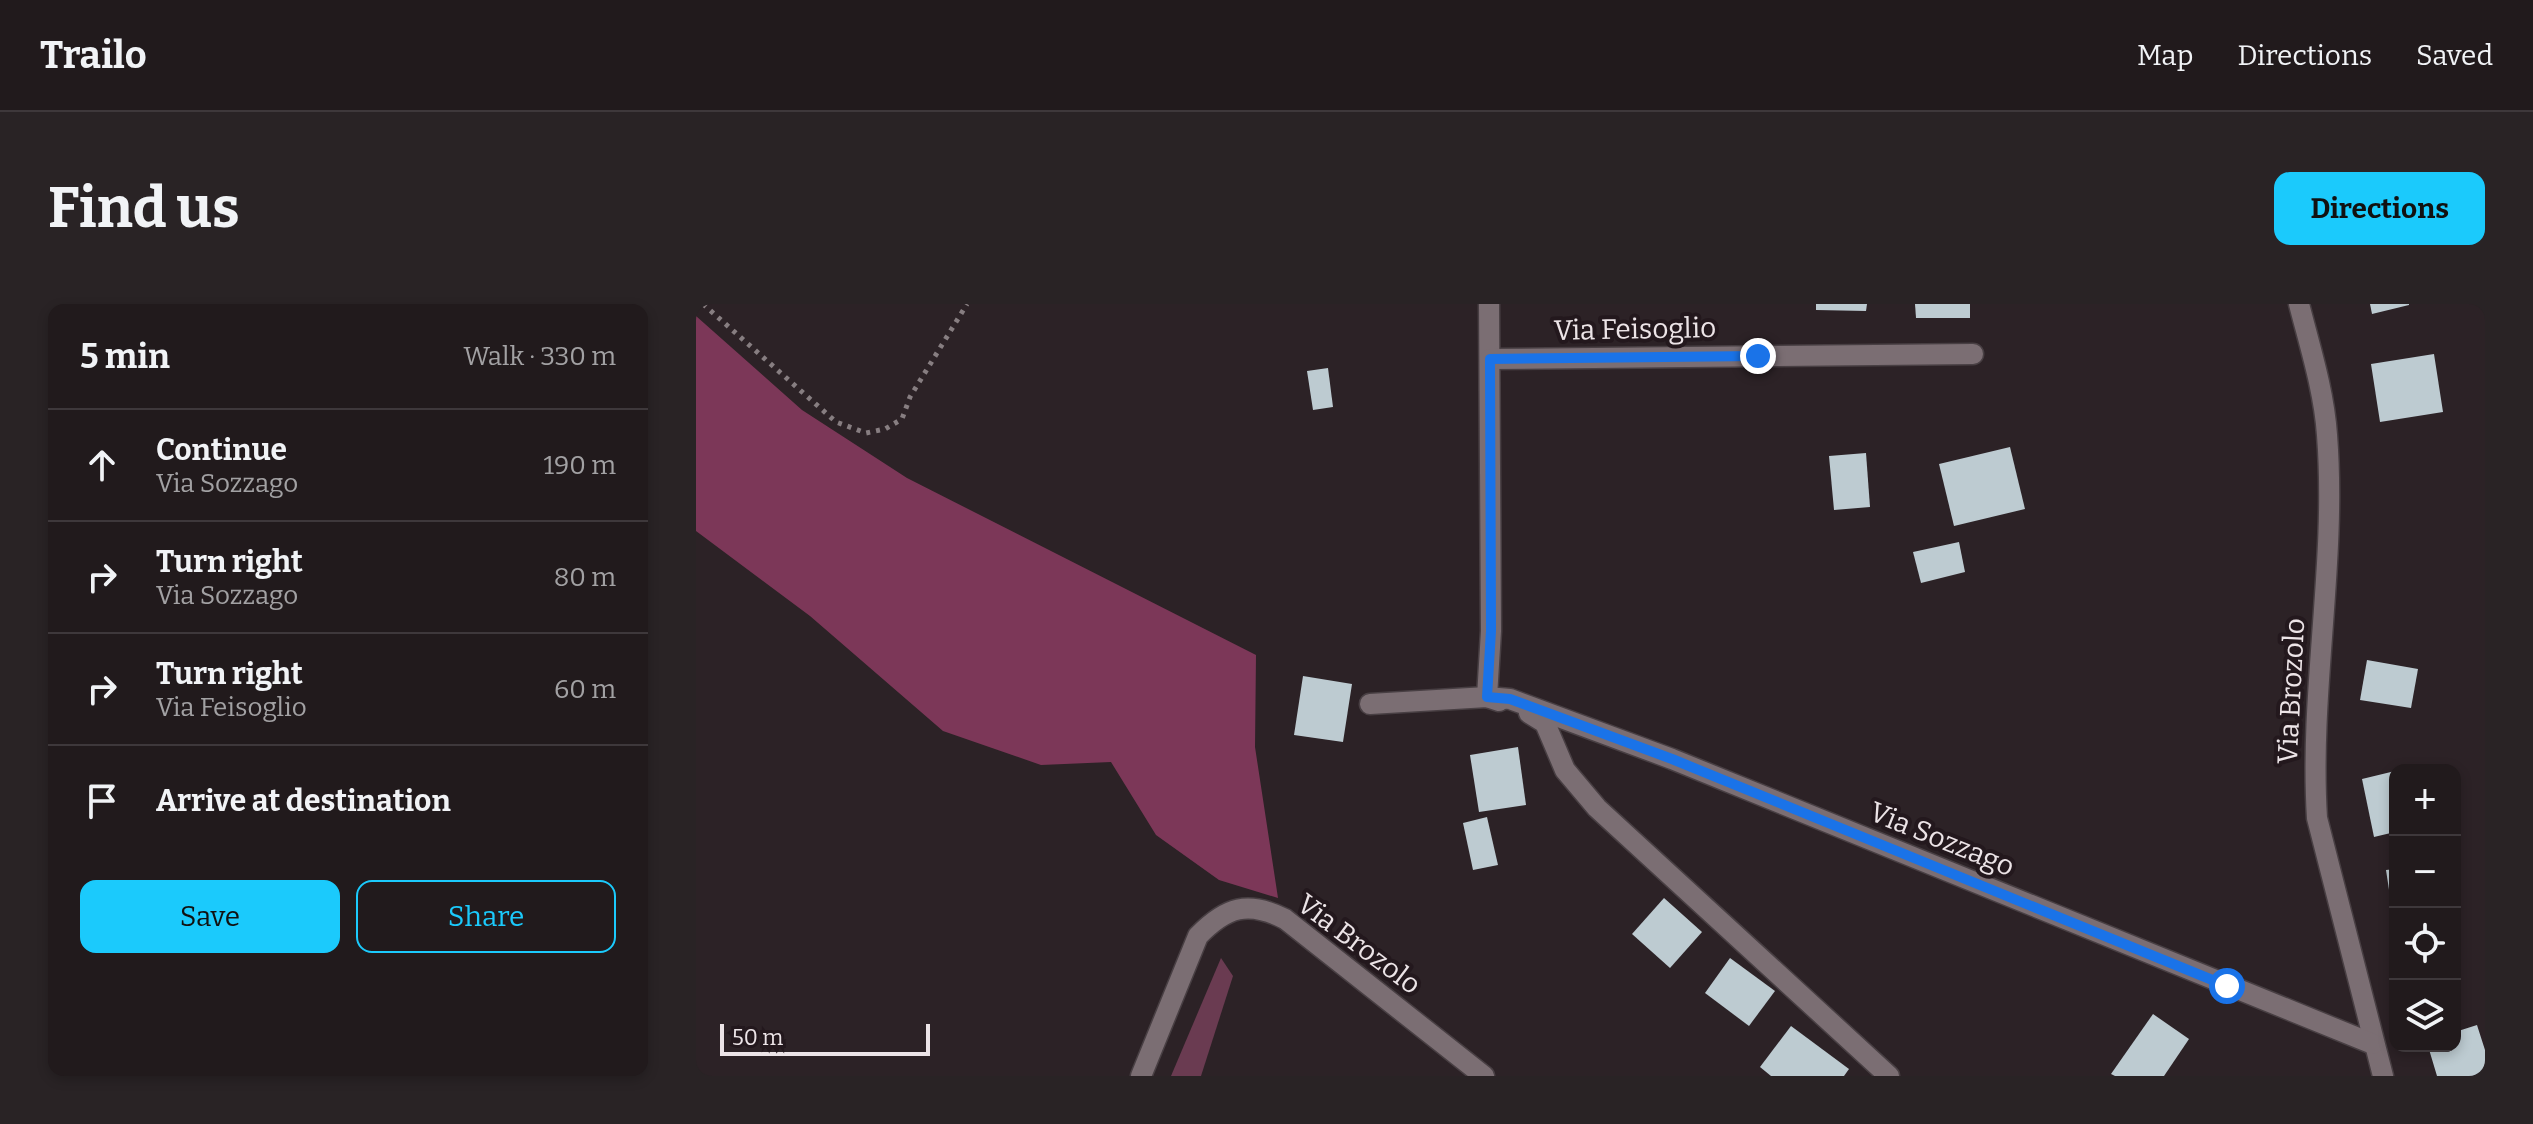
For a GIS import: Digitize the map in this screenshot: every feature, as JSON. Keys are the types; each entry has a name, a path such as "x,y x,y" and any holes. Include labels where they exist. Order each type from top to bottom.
{"street":[{"path":"1487,697 1491,631 1489,304"},
{"name":"Via Brozolo","path":"2299,304 2327,434 2328,546 2314,775 2317,818 2383,1076"},
{"name":"Via Feisoglio","path":"1490,359 1973,354"},
{"name":"Via Sozzago","path":"1370,704 1487,697 1510,699 1672,759 2373,1044"},
{"name":"Via Sozzago","path":"1487,697 1545,723 1565,770 1597,808 1889,1076"},
{"name":"Via Brozolo","path":"1141,1076 1198,936 1212,920 1226,913 1258,908 1285,919 1484,1076"}],"path":[{"path":"703,304 836,422 866,433 885,429 902,419 910,397 967,304"}],"shaded area":[{"path":"696,316 802,410 907,478 1256,655 1255,747 1278,898 1219,880 1156,835 1111,762 1041,765 943,731 810,616 696,531"},
{"path":"1221,958 1233,976 1201,1076 1171,1076"}],"building":[{"path":"1816,304 1867,304 1866,311 1816,310"},
{"path":"1915,304 1970,304 1970,318 1916,318"},
{"path":"2370,304 2409,304 2409,305 2372,314"},
{"path":"2434,354 2443,412 2380,422 2371,364"},
{"path":"1328,368 1333,407 1313,410 1307,371"},
{"path":"2010,447 2025,509 1954,526 1939,464"},
{"path":"1866,453 1870,507 1834,510 1829,456"},
{"path":"1959,542 1965,572 1921,583 1913,552"},
{"path":"2367,660 2418,669 2411,708 2360,700"},
{"path":"1303,676 1352,684 1343,742 1294,735"},
{"path":"1518,747 1526,805 1479,812 1470,755"},
{"path":"2389,772 2389,833 2374,837 2362,779"},
{"path":"1487,817 1498,865 1473,870 1463,823"},
{"path":"1664,898 1702,932 1670,968 1632,934"},
{"path":"1730,958 1775,991 1749,1026 1705,993"},
{"path":"2153,1014 2189,1039 2164,1076 2111,1074"},
{"path":"2477,1025 2485,1050 2485,1076 2437,1076 2430,1052 2461,1052 2461,1030"},
{"path":"1791,1026 1849,1069 1844,1076 1771,1076 1760,1067"}],"route":[{"path":"1758,356 1490,359 1491,631 1487,697 1510,699 1672,759 2227,986"}]}
